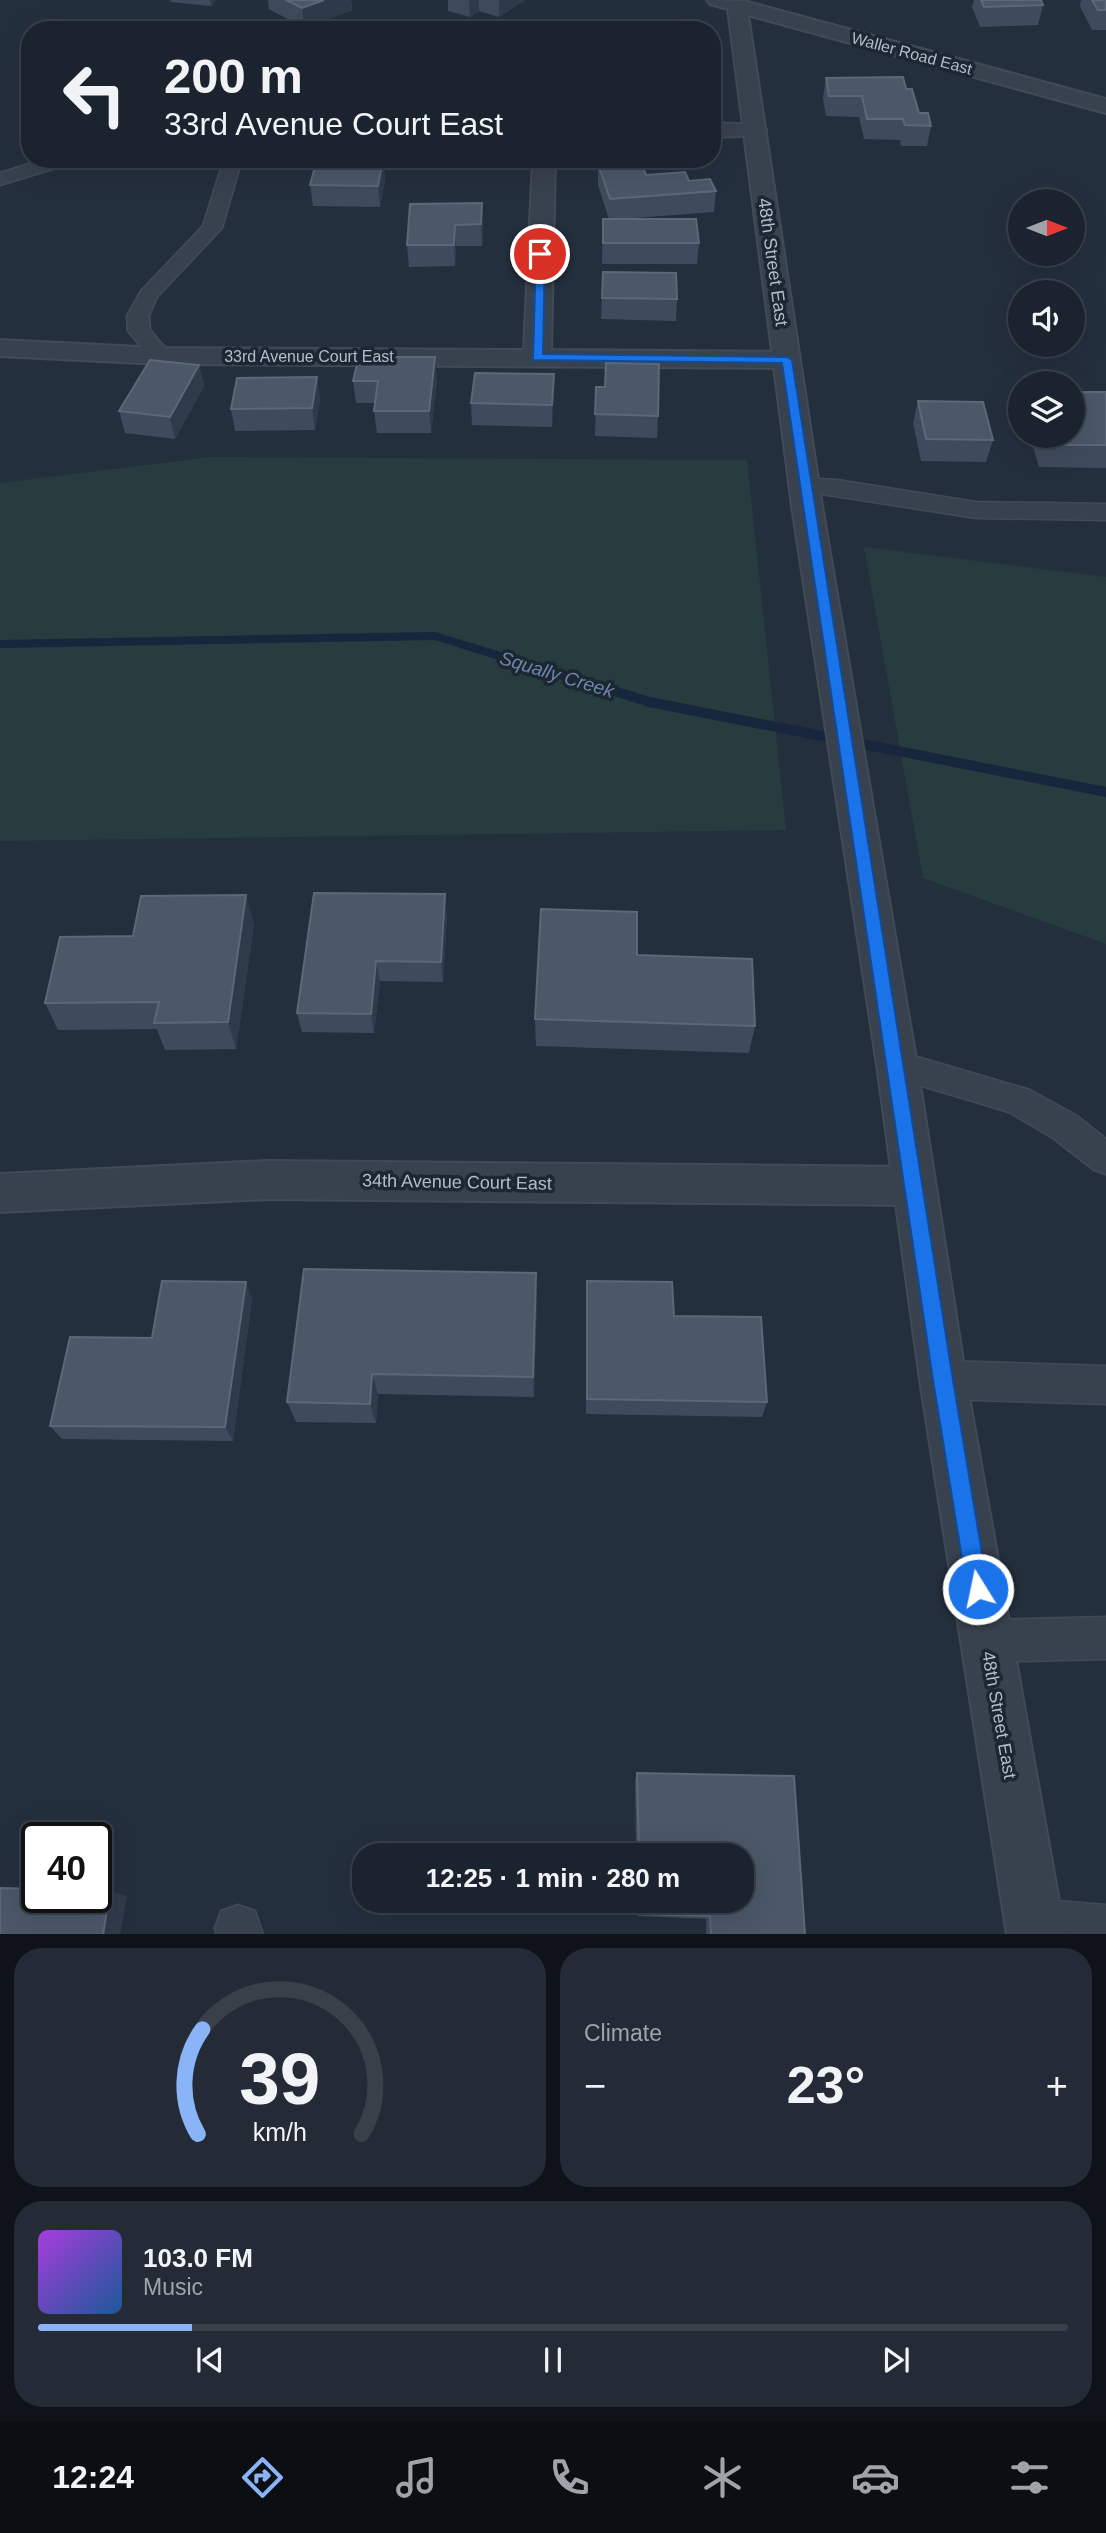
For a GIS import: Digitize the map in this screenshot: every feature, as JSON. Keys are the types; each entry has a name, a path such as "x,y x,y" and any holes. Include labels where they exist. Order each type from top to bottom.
{"street":[{"name":"Waller Road East","path":"730,2 1106,106"},
{"name":"48th Street East","path":"730,2 755,130 806,495 869,904 897,1066 943,1380 1035,1928"},
{"path":"721,130 755,130"},
{"path":"537,358 544,168"},
{"name":"33rd Avenue Court East","path":"0,348 161,356 787,360"},
{"name":"34th Avenue Court East","path":"0,1193 267,1180 914,1186"}],"lane":[{"path":"0,179 36,168"},
{"path":"161,356 139,331 138,316 148,295 212,228 230,168"},
{"path":"806,495 837,486 934,506 1004,511 1106,512"},
{"path":"897,1066 1018,1100 1065,1128 1106,1159"},
{"path":"943,1380 1106,1385"},
{"path":"986,1642 1106,1638"},
{"path":"1035,1928 1106,1928"}],"green space":[{"path":"211,457 747,460 786,830 0,841 0,483"},
{"path":"864,547 1106,577 1106,944 923,878"}],"building":[{"path":"286,0 324,0 302,8"},
{"path":"981,0 1041,0 1043,5 984,7"},
{"path":"1092,0 1106,0 1106,10 1098,10"},
{"path":"903,77 906,89 912,89 919,113 928,113 931,126 905,125 903,119 867,119 862,96 829,96 826,78"},
{"path":"315,168 381,168 378,186 310,185"},
{"path":"599,168 643,168 646,175 685,172 689,181 710,179 716,191 610,199"},
{"path":"482,203 481,224 455,225 454,245 407,245 410,204"},
{"path":"603,219 696,219 699,243 603,243"},
{"path":"603,272 676,273 677,299 602,298"},
{"path":"382,357 435,357 429,411 374,411 378,381 353,381 357,364 381,364"},
{"path":"150,360 199,365 170,417 119,411"},
{"path":"606,363 659,364 658,416 595,414 596,387 605,387"},
{"path":"475,373 554,374 552,405 471,403"},
{"path":"317,377 312,408 231,409 237,378"},
{"path":"1085,392 1106,392 1106,445 1085,445"},
{"path":"918,401 983,402 993,440 926,439"},
{"path":"314,893 445,894 441,962 376,961 371,1014 297,1013"},
{"path":"246,895 228,1022 154,1023 159,1002 45,1003 60,937 133,936 141,896"},
{"path":"541,909 637,912 637,955 752,959 755,1026 535,1019"},
{"path":"304,1269 536,1273 533,1377 372,1374 370,1404 287,1402"},
{"path":"162,1281 246,1282 225,1427 50,1426 70,1337 152,1338"},
{"path":"587,1281 672,1282 674,1316 761,1317 767,1402 587,1399"},
{"path":"637,1773 794,1776 805,1934 711,1934 710,1916 640,1914 754,1913 754,1843 639,1843"},
{"path":"0,1888 21,1889 21,1913 106,1913 103,1934 0,1934"}],"waterway":[{"name":"Squally Creek","path":"0,644 435,636 649,702 1106,792"}],"route":[{"path":"540,254 537,358 787,360 807,506 978,1589"}]}
